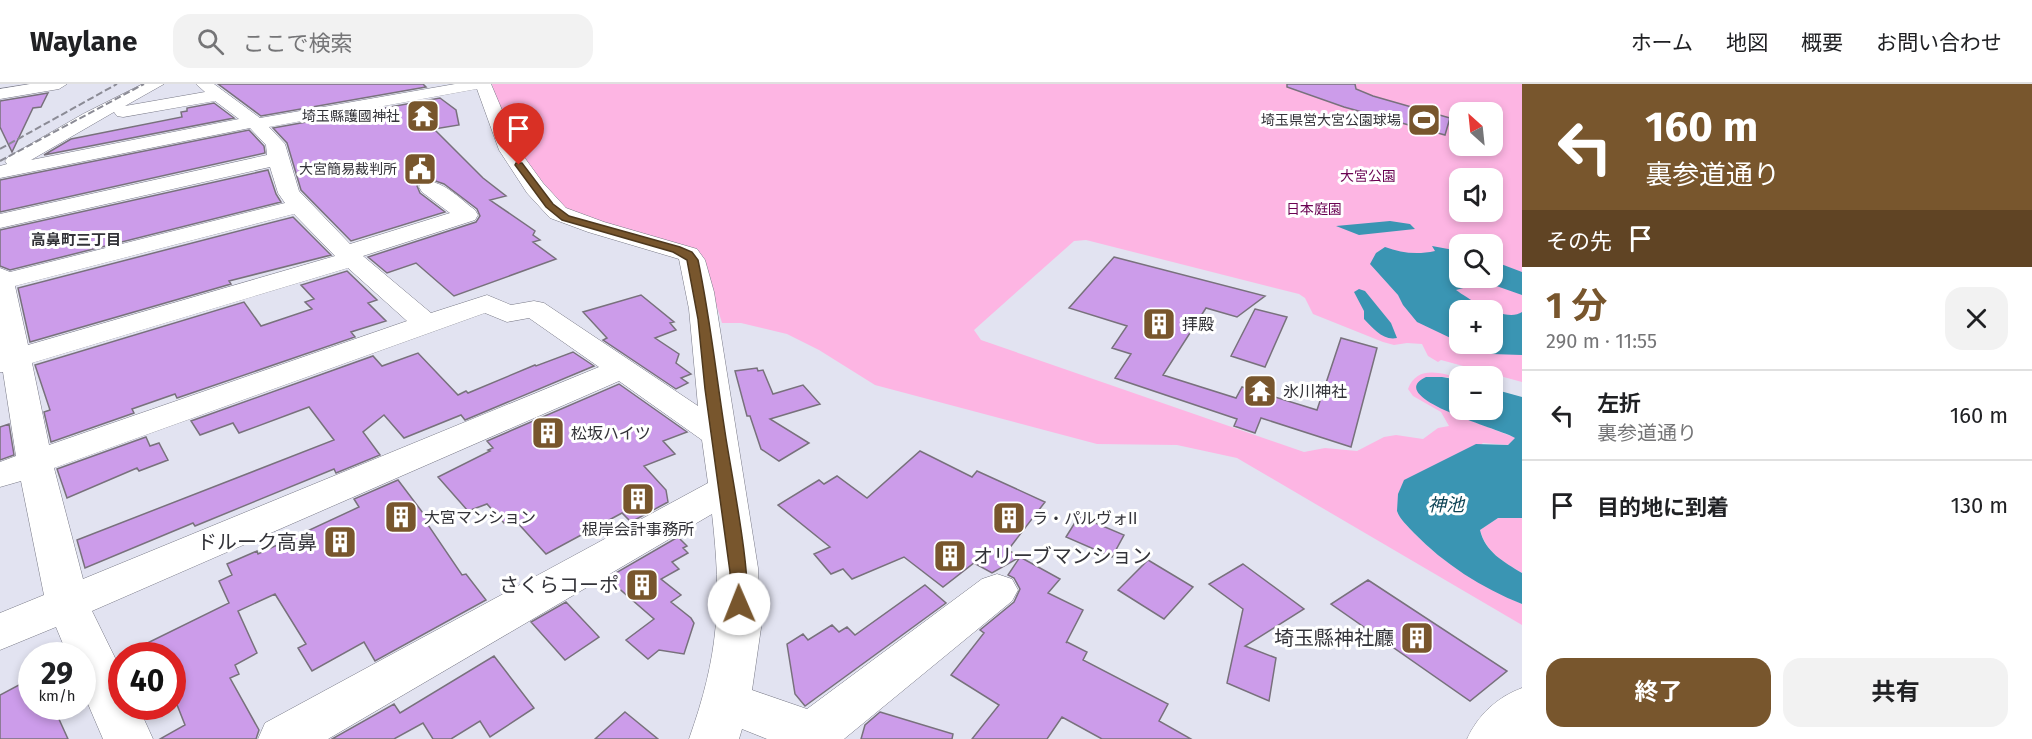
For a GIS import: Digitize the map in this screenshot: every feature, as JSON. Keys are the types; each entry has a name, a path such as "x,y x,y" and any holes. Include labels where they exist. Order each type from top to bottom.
{"street":[{"path":"0,94 58,84"},
{"path":"0,171 88,118 156,84"},
{"path":"0,171 477,84"},
{"path":"483,84 508,150 535,188 558,213 596,227 688,254 692,260 704,319 738,572 739,612 735,664 720,721 813,734 996,590"},
{"path":"88,118 211,89 255,123 275,144 290,193 299,206 349,256 427,324"},
{"path":"0,221 278,159"},
{"path":"8,360 349,256 467,215 430,186"},
{"path":"128,739 68,605 35,462 8,360 1,280 299,206"},
{"path":"0,475 487,303 507,314 534,309 718,435"},
{"path":"0,632 623,368"},
{"path":"283,739 726,489"},
{"path":"1492,739 1522,709"}],"green space":[{"name":"大宮公園","path":"492,84 1522,84 1522,382 1503,377 1503,366 1463,366 1441,360 1438,362 1428,356 1422,344 1394,345 1383,342 1313,314 1305,298 1299,294 1086,240 1074,241 974,330 981,340 1304,452 1325,448 1357,451 1384,437 1396,435 1423,439 1438,428 1449,426 1441,412 1413,396 1408,389 1417,376 1430,373 1449,375 1449,377 1442,377 1449,405 1449,420 1469,420 1516,438 1508,445 1483,443 1397,511 1414,533 1451,565 1478,582 1522,604 1522,625 1237,458 1177,445 1097,444 875,385 819,350 787,334 741,323 722,323 701,255 673,243 564,211 522,161 498,107"},
{"path":"1498,518 1522,518 1522,573 1496,556 1483,538 1480,530"}],"water":[{"path":"1390,221 1410,224 1415,229 1359,235 1336,226"},
{"path":"1432,246 1449,249 1449,288 1463,288 1456,290 1472,300 1449,300 1449,337 1417,322 1398,295 1370,264 1376,253 1385,247 1415,253 1435,251"},
{"path":"1503,265 1522,272 1522,295 1502,288"},
{"path":"1359,289 1365,291 1391,323 1397,338 1383,336 1364,319 1364,311 1354,292"},
{"path":"1522,312 1522,355 1491,354 1503,354 1503,314 1515,315"},
{"name":"神池","path":"1426,377 1449,378 1449,412 1419,394 1416,385"},
{"name":"神池","path":"1503,392 1522,397 1522,518 1498,518 1480,530 1491,550 1522,573 1522,604 1492,591 1451,565 1404,523 1397,511 1398,494 1404,480 1476,444 1508,445 1515,438 1468,420 1503,420"}],"building":[{"path":"218,84 423,84 426,87 261,116"},
{"path":"1287,84 1355,84 1356,89 1373,96 1449,118 1449,121 1445,135 1344,107 1287,87"},
{"path":"48,93 41,107 33,108 12,152 0,127 0,101"},
{"path":"440,98 456,110 459,125 434,129 483,178 506,196 490,200 535,231 533,235 540,240 533,242 556,259 454,296 416,263 387,273 368,257 476,222 480,216 477,209 444,184 430,179 422,180 417,186 420,193 445,212 351,241 301,190 287,143 273,128"},
{"path":"214,103 234,118 44,155 71,139 182,117 181,112 187,111 187,108"},
{"path":"249,130 264,146 265,153 0,212 0,180"},
{"path":"268,170 281,202 10,270 0,266 0,230"},
{"path":"293,217 331,255 229,281 231,284 30,342 18,288"},
{"path":"1114,257 1265,296 1237,317 1206,308 1163,375 1236,398 1242,387 1317,410 1341,338 1377,348 1351,447 1261,418 1255,433 1234,426 1237,419 1115,378 1131,354 1112,348 1127,326 1069,308"},
{"path":"347,271 377,300 368,303 386,321 351,332 355,337 177,398 175,394 132,409 134,413 51,442 44,412 50,410 35,365 244,302 261,326 312,309 305,302 314,299 301,285"},
{"path":"641,295 674,322 670,323 676,330 655,338 679,354 676,363 691,374 681,378 688,383 676,389 603,340 607,338 583,312"},
{"path":"1255,309 1287,317 1265,367 1231,356"},
{"path":"573,352 594,366 465,420 461,415 404,438 384,415 363,432 380,455 336,473 334,469 195,526 193,523 85,568 77,540 334,440 309,407 239,433 233,423 200,435 191,421 373,356 382,366 418,353 458,395"},
{"path":"757,368 758,371 763,370 773,394 803,385 820,404 770,419 809,443 779,461 761,449 750,416 747,416 735,371"},
{"path":"619,384 687,432 663,441 675,454 644,466 666,490 668,502 631,522 622,513 546,554 514,519 504,523 487,504 468,511 438,477 490,451 488,450 493,448 487,441"},
{"path":"9,424 14,455 0,460 0,427"},
{"path":"146,437 150,446 159,443 168,460 139,471 137,468 67,498 57,469"},
{"path":"920,451 972,477 977,471 1045,502 1008,550 1020,557 992,573 974,563 943,587 904,557 852,579 843,569 831,574 814,554 830,547 778,505 819,480 824,484 837,476 867,498"},
{"path":"398,480 429,521 426,522 462,575 466,574 486,600 375,661 364,642 312,671 298,648 306,644 275,594 238,611 257,653 235,665 239,674 230,678 259,730 256,739 160,739 185,725 183,720 186,720 186,642 150,642 229,603 219,581 232,575 227,564 257,551 258,554 359,507 354,499"},
{"path":"1079,516 1124,535 1112,557 1066,537"},
{"path":"678,537 687,546 683,548 688,553 672,562 679,569 661,579 681,595 671,602 694,623 684,654 659,650 648,659 626,640 654,619 607,578"},
{"path":"1020,557 1060,579 1048,593 1083,610 1066,643 1087,652 1083,660 1168,704 1159,721 1191,739 1102,739 1062,717 1047,739 972,739 999,705 951,675 984,633 980,630 1014,602 1020,589 1014,578 1008,575"},
{"path":"1148,560 1193,587 1164,619 1118,590"},
{"path":"1243,564 1304,609 1245,646 1276,658 1269,701 1227,683 1243,609 1209,584"},
{"name":"埼玉縣神社廳","path":"1368,580 1507,671 1470,701 1331,604"},
{"path":"925,585 946,603 805,706 795,694 787,644 803,634 808,640 832,625 839,632 847,627 855,635"},
{"path":"566,602 599,637 565,660 531,622"},
{"path":"494,656 534,708 490,737 480,721 451,739 433,739 423,723 394,739 332,739 394,704 400,713"},
{"path":"18,685 18,720 59,720 68,739 0,739 0,695"},
{"path":"625,712 658,739 595,739"},
{"path":"880,712 953,734 952,739 861,739 865,725"}],"railway":[{"path":"0,149 117,84"},
{"path":"0,161 144,84"}],"place":[{"name":"埼玉縣護國神社","path":"423,116"},
{"name":"埼玉県営大宮公園球場","path":"1424,120"},
{"name":"大宮簡易裁判所","path":"420,169"},
{"name":"拝殿","path":"1159,324"},
{"name":"氷川神社","path":"1260,391"},
{"name":"松坂ハイツ","path":"548,433"},
{"name":"根岸会計事務所","path":"638,499"},
{"name":"大宮マンション","path":"401,517"},
{"name":"ラ・パルヴォII","path":"1009,518"},
{"name":"ドルーク高鼻","path":"340,542"},
{"name":"オリーブマンション","path":"950,556"},
{"name":"さくらコーポ","path":"642,585"},
{"name":"埼玉縣神社廳","path":"1417,638"}],"district":[{"name":"高鼻町三丁目","path":"76,240"}],"route":[{"path":"519,165 550,206 566,218 688,254 692,260 704,319 738,572 739,604"}],"park label":[{"name":"日本庭園","path":"1314,209"}]}
